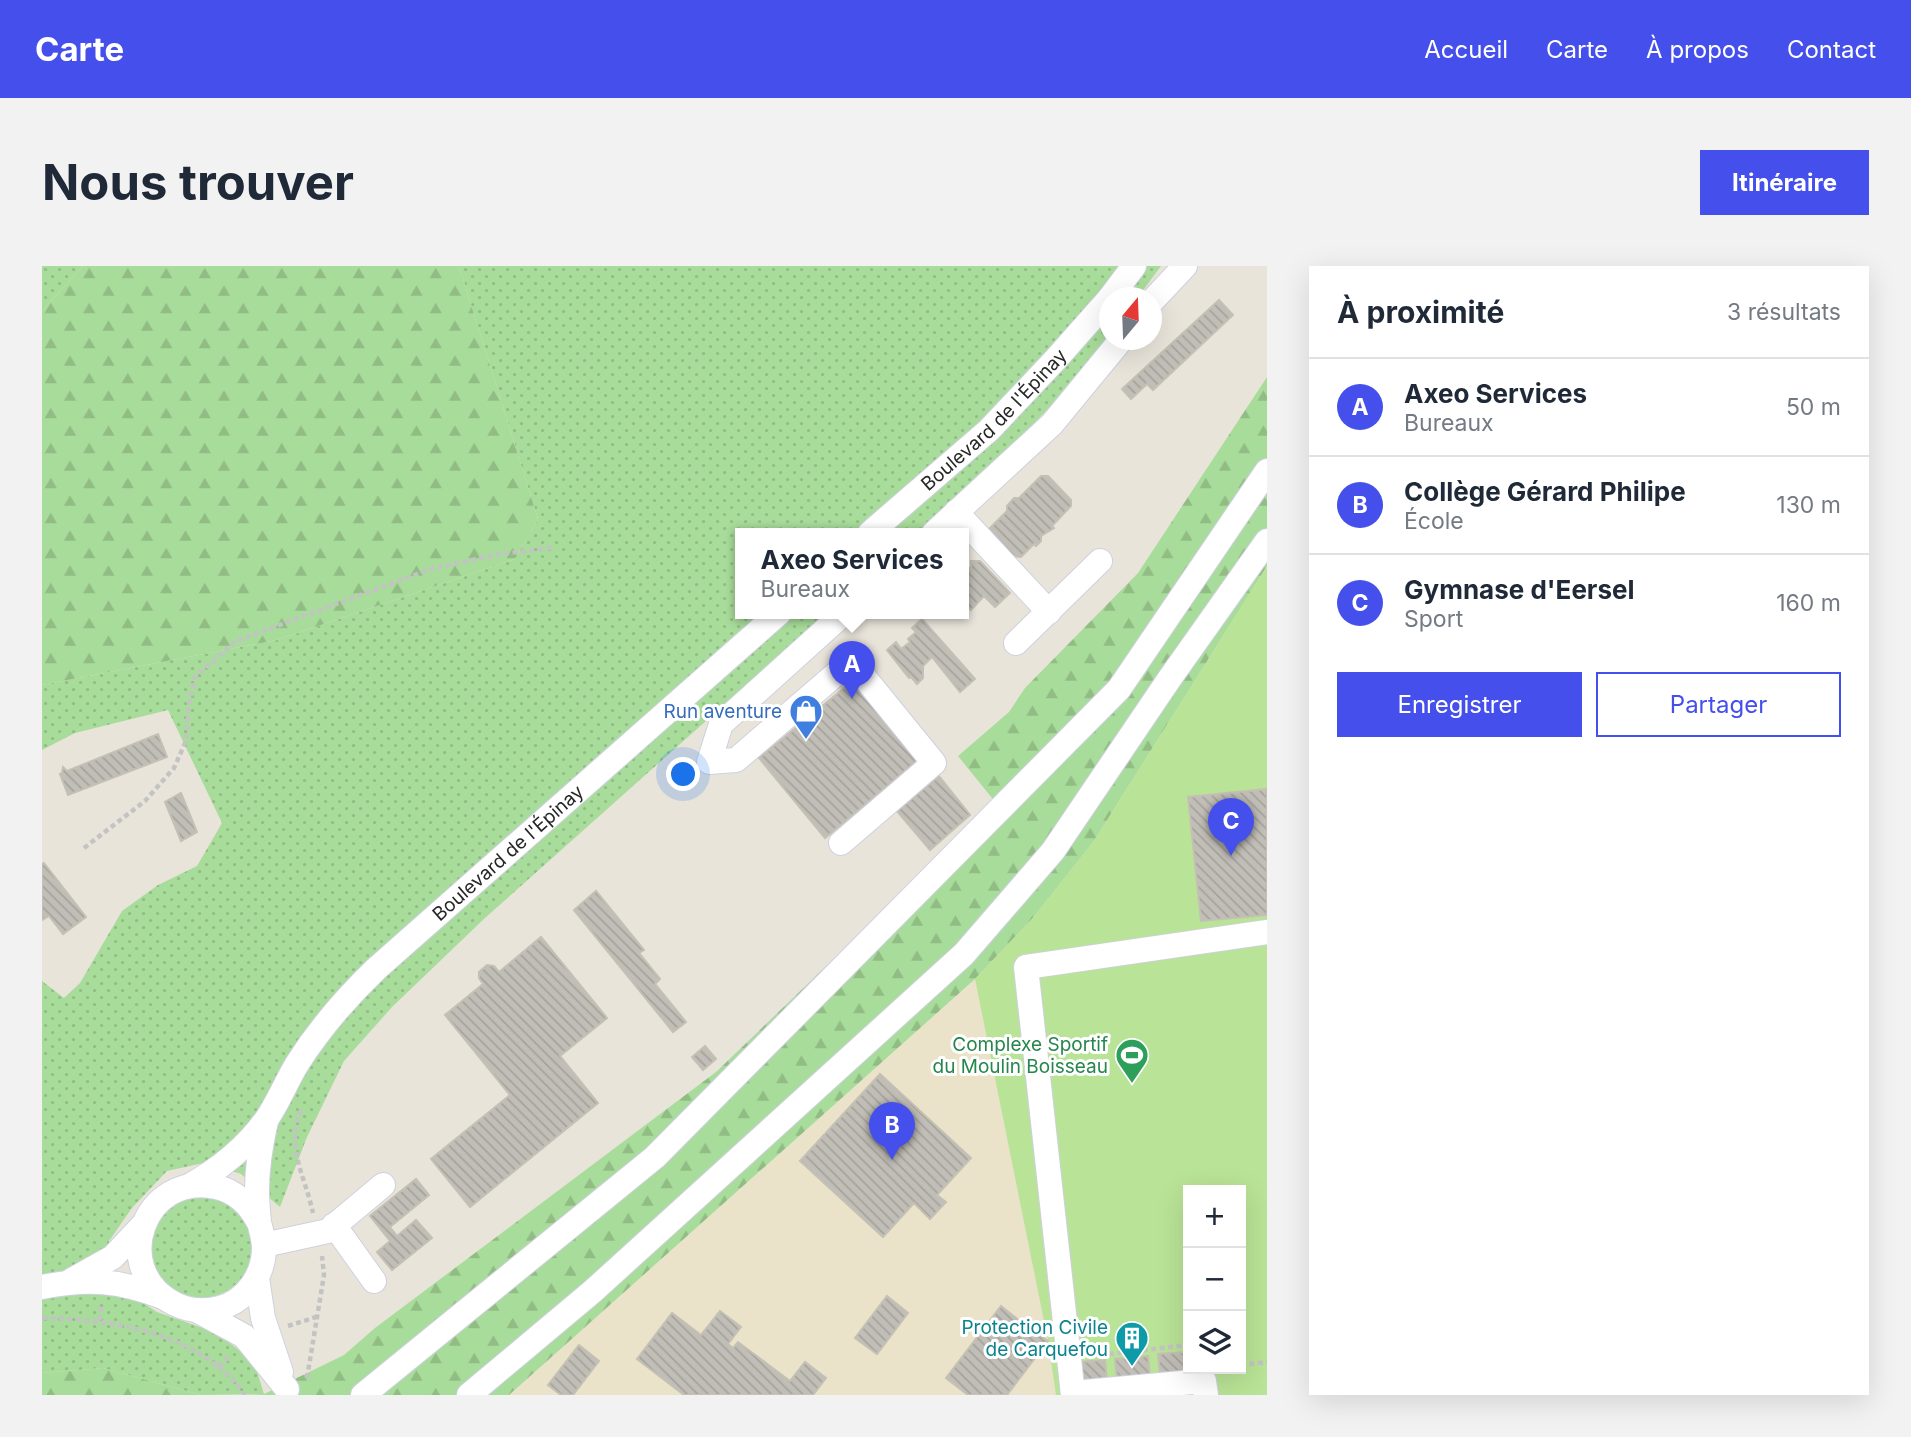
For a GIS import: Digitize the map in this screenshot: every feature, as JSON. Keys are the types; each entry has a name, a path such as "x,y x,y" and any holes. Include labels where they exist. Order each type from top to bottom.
{"street":[{"name":"Boulevard de l'Épinay","path":"1118,287 1134,266"},
{"path":"1162,291 1185,266"},
{"name":"Boulevard de l'Épinay","path":"876,528 989,430 1099,310"},
{"path":"939,528 1052,424 1113,350"},
{"path":"363,1395 655,1157 1119,689 1267,471"},
{"path":"956,512 1049,612"},
{"path":"469,1395 593,1291 964,954 1053,851 1267,541"},
{"path":"1016,643 1100,561"},
{"name":"Boulevard de l'Épinay","path":"189,1186 229,1162 266,1120 312,1042 348,996 376,968 772,619"},
{"path":"837,619 721,724 709,762 736,760 851,661 934,763 841,843"},
{"path":"1206,1395 1204,1381 1073,1394 1026,967 1267,932"},
{"name":"Boulevard de l'Épinay","path":"262,1234 257,1176 266,1120"},
{"path":"262,1234 326,1229 383,1185"},
{"path":"42,1287 69,1282 124,1283 163,1297 179,1306 196,1310 226,1306 244,1294 257,1278 262,1265 262,1234 246,1204 232,1193 212,1186 189,1186 160,1200 143,1225 113,1257 69,1282"},
{"path":"143,1225 139,1246 141,1266 149,1281 163,1297"},
{"path":"326,1229 374,1281"},
{"path":"257,1278 263,1318 295,1390"},
{"path":"196,1310 244,1336 295,1390"}],"path":[{"path":"83,848 145,802 174,768 186,741 189,704 195,677 236,641 431,569 499,554 552,548"},
{"path":"295,1390 307,1373 324,1275 326,1229 293,1139 295,1125 304,1105"},
{"path":"42,1318 100,1320 144,1331 178,1344 218,1366 231,1376 245,1395"},
{"path":"1069,1358 1183,1346"},
{"path":"1246,1364 1267,1362"}],"shaded area":[{"path":"975,979 1048,1341 1056,1395 509,1395"}],"green space":[{"path":"42,266 83,266 42,311"},
{"path":"83,266 459,266 538,519 515,559 277,640 42,685 42,311"},
{"path":"459,266 1161,266 1145,287 1099,287 1099,349 1075,381 1005,453 922,528 735,528 735,619 820,619 485,918 392,1007 344,1061 307,1137 280,1207 241,1174 208,1162 167,1171 132,1208 109,1241 109,1273 137,1299 157,1312 217,1333 254,1362 264,1394 201,1395 103,1368 42,1373 42,981 64,998 80,983 122,911 158,885 197,866 222,823 168,710 75,733 42,750 42,685 277,640 515,559 538,519"},
{"path":"1267,377 1267,566 1094,841 1032,919 975,979 509,1395 243,1395 264,1394 344,1355 375,1328 716,1072 996,803 958,756 1009,712 1025,688 1138,573"},
{"name":"Complexe Sportif du Moulin Boisseau","path":"1267,566 1267,1395 1056,1395 1048,1341 975,979 1032,919 1094,841"},
{"path":"201,1196 220,1200 237,1211 248,1228 252,1247 248,1266 237,1283 220,1294 201,1298 182,1294 165,1283 154,1266 150,1247 154,1228 165,1211 182,1200"},
{"path":"103,1368 201,1395 42,1395 42,1373"}],"building":[{"path":"1219,300 1233,315 1153,390 1147,384 1131,399 1122,389"},
{"path":"1041,476 1048,476 1071,500 1071,506 1052,526 1054,528 1041,536 1041,541 1036,546 1034,544 1021,557 1013,556 990,534 990,528 1007,511 1007,506 1014,498 1019,498"},
{"path":"971,561 980,561 1010,593 995,607 984,596 971,610"},
{"path":"922,619 975,679 960,692 932,657 923,666 923,678 917,684 887,650 896,642 901,649 910,642 908,639 916,632 912,628"},
{"path":"854,680 919,759 825,838 759,758"},
{"path":"158,734 167,757 68,795 60,774 63,767 67,771"},
{"path":"939,776 970,815 930,850 897,811"},
{"path":"1267,789 1267,915 1201,921 1188,797"},
{"path":"181,793 197,832 181,841 165,802"},
{"path":"44,863 86,917 63,934 49,916 42,920"},
{"path":"596,891 644,950 639,953 660,979 655,984 686,1022 673,1032 574,910"},
{"path":"541,937 607,1018 560,1056 598,1103 470,1207 431,1159 510,1095 445,1015 483,984 479,972 487,965 494,966 499,972"},
{"path":"705,1046 716,1059 703,1070 692,1057"},
{"path":"880,1074 971,1158 937,1195 946,1202 930,1219 914,1203 883,1237 800,1161"},
{"path":"416,1179 429,1195 390,1227 397,1236 416,1220 432,1238 392,1270 377,1252 390,1241 370,1216"},
{"path":"887,1296 908,1313 877,1354 855,1338"},
{"path":"1001,1306 1021,1322 1019,1324 1024,1328 1026,1325 1048,1341 1007,1395 968,1395 946,1378"},
{"path":"720,1311 741,1327 728,1344 733,1348 738,1342 790,1381 805,1362 826,1378 813,1395 684,1395 637,1359 672,1313 701,1335"},
{"path":"579,1345 599,1361 573,1395 561,1395 548,1385"},
{"path":"1183,1352 1183,1374 1160,1375 1158,1354"},
{"name":"Protection Civile de Carquefou","path":"1148,1356 1150,1377 1117,1380 1115,1359"},
{"path":"1105,1360 1107,1381 1082,1383 1080,1362"}],"place":[{"name":"Axeo Services","path":"852,699"},
{"name":"Run aventure","path":"806,741"},
{"name":"Gymnase d'Eersel","path":"1231,856"},
{"name":"Complexe Sportif du Moulin Boisseau","path":"1132,1085"},
{"name":"Collège Gérard Philipe","path":"892,1160"},
{"name":"Protection Civile de Carquefou","path":"1132,1368"}]}
